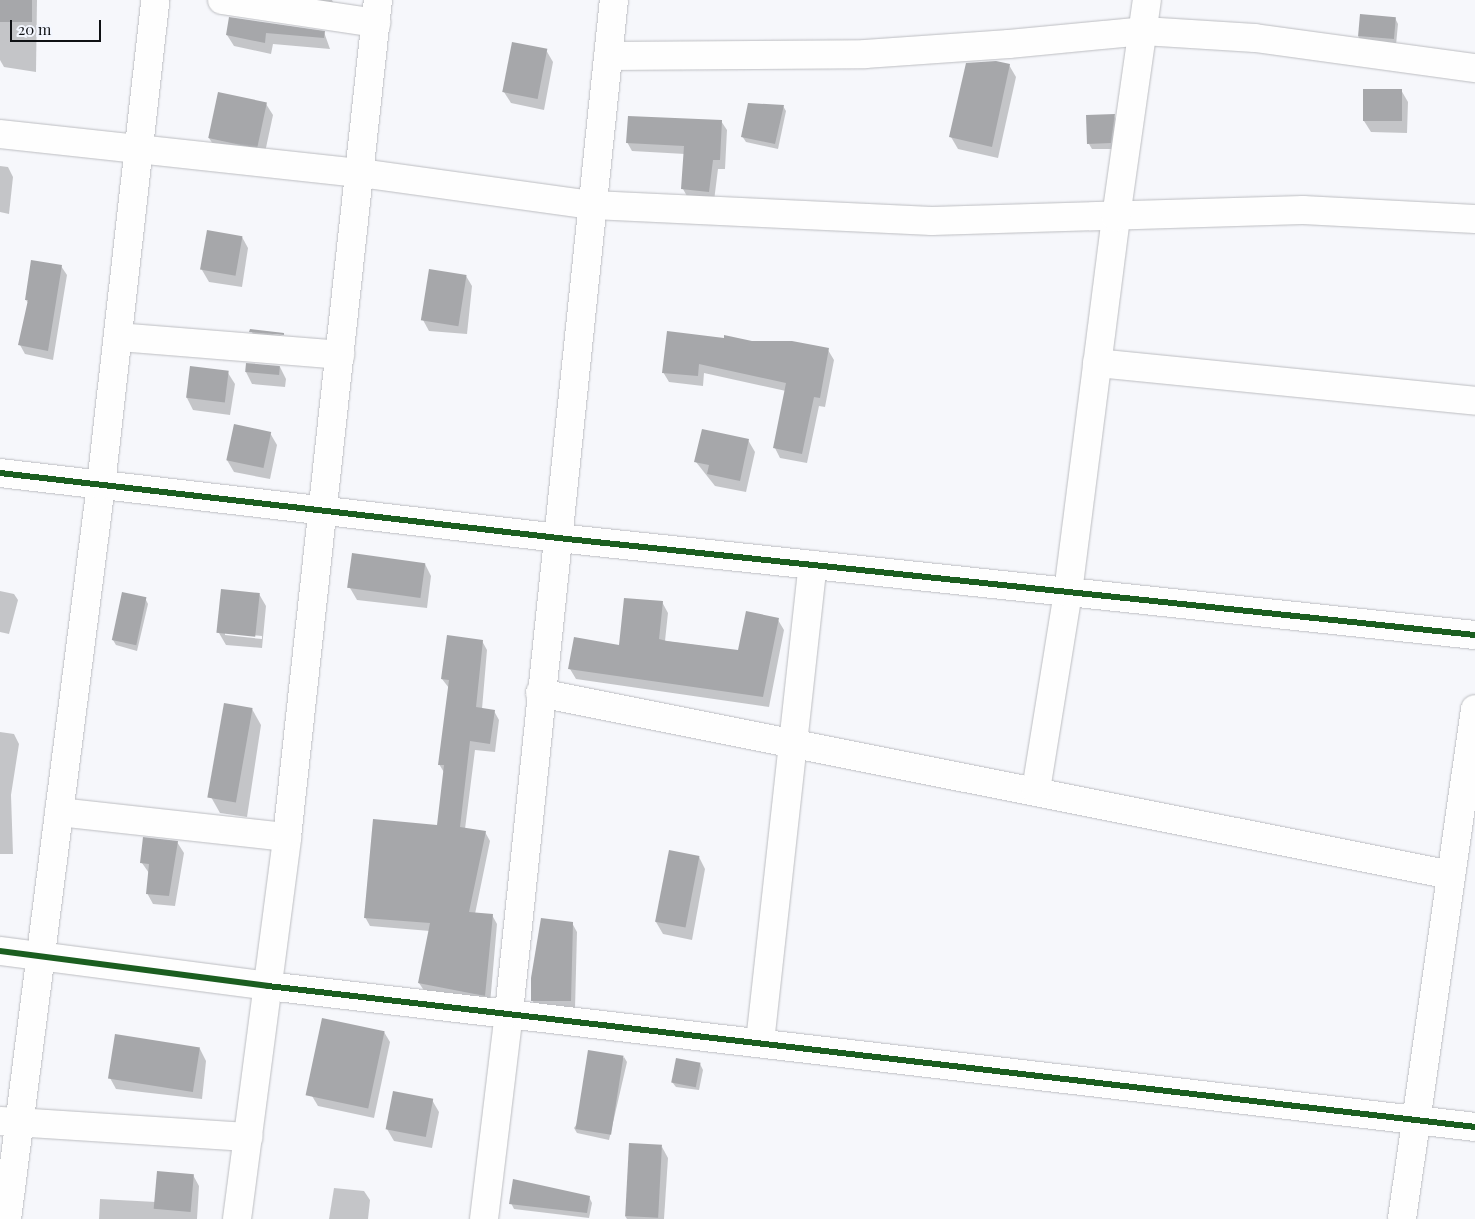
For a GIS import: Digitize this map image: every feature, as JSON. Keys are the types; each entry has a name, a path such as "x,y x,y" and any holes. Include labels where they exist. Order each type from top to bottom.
{"street":[{"path":"7,1219 10,1122 40,956 59,812 101,485 155,0"},
{"path":"222,0 377,11 361,173 287,837 238,1219"},
{"path":"484,1219 509,1012 540,692 558,538 614,0"},
{"path":"1036,790 1068,592 1116,217 1148,0"},
{"path":"608,56 865,54 1009,44 1143,31 1255,38 1475,68"},
{"path":"0,134 361,173 593,204 932,221 1303,210 1475,219"},
{"path":"118,337 340,355"},
{"path":"1097,364 1475,400"},
{"path":"0,474 558,538 1475,635"},
{"path":"760,1042 795,743 813,565"},
{"path":"540,692 1036,790 1451,875"},
{"path":"1402,1219 1418,1120 1475,709"},
{"path":"59,812 287,837"},
{"path":"0,951 268,986 509,1012 1475,1127"},
{"path":"10,1122 248,1137"}],"building":[{"path":"0,0 32,0 32,22 0,22"},
{"path":"1360,14 1396,17 1394,39 1358,36"},
{"path":"229,17 325,31 324,38 266,33 265,43 226,35"},
{"path":"512,42 547,49 538,99 502,92"},
{"path":"996,61 1010,64 992,147 949,137 966,63"},
{"path":"1363,89 1402,89 1402,121 1363,121"},
{"path":"218,92 267,102 257,148 208,138"},
{"path":"748,103 784,105 775,144 741,137"},
{"path":"1115,114 1111,143 1087,144 1086,115"},
{"path":"628,116 722,120 720,160 713,160 709,192 681,189 684,146 626,143"},
{"path":"207,230 242,236 236,276 200,269"},
{"path":"31,260 62,265 48,351 18,345 28,300 25,300"},
{"path":"429,269 467,275 458,326 421,320"},
{"path":"250,329 284,333 284,335 249,332"},
{"path":"667,331 724,338 724,335 752,341 792,341 829,348 820,398 814,397 802,454 773,448 786,383 699,364 698,376 662,373"},
{"path":"246,363 280,366 279,375 245,372"},
{"path":"190,366 229,371 225,403 186,398"},
{"path":"234,424 271,432 263,468 226,460"},
{"path":"702,429 749,439 740,481 707,474 709,465 694,462"},
{"path":"352,553 425,563 420,598 347,588"},
{"path":"221,589 260,593 255,637 216,633"},
{"path":"122,592 146,597 136,645 112,640"},
{"path":"624,598 663,601 659,639 667,641 738,650 746,611 779,618 763,697 568,669 574,637 619,645"},
{"path":"447,635 483,640 476,707 495,710 490,744 470,741 460,827 486,831 469,912 493,914 485,996 418,983 430,923 364,918 373,819 437,825 444,765 438,765 449,680 441,679"},
{"path":"224,703 253,708 236,803 207,798"},
{"path":"143,837 178,841 169,896 146,894 149,864 140,863"},
{"path":"669,850 699,856 686,928 655,922"},
{"path":"541,918 573,922 571,1001 531,1001 531,978"},
{"path":"322,1018 385,1031 368,1109 306,1095"},
{"path":"115,1034 200,1047 193,1092 108,1078"},
{"path":"588,1050 624,1056 611,1135 575,1129"},
{"path":"676,1058 701,1063 696,1087 671,1083"},
{"path":"393,1091 433,1099 426,1137 386,1129"},
{"path":"629,1143 662,1145 658,1218 625,1216"},
{"path":"157,1171 194,1174 191,1212 154,1209"},
{"path":"513,1179 590,1196 587,1213 509,1204"}],"cycle path":[{"path":"0,473 558,538 1475,635"},
{"path":"0,951 268,986 1475,1127"}]}
